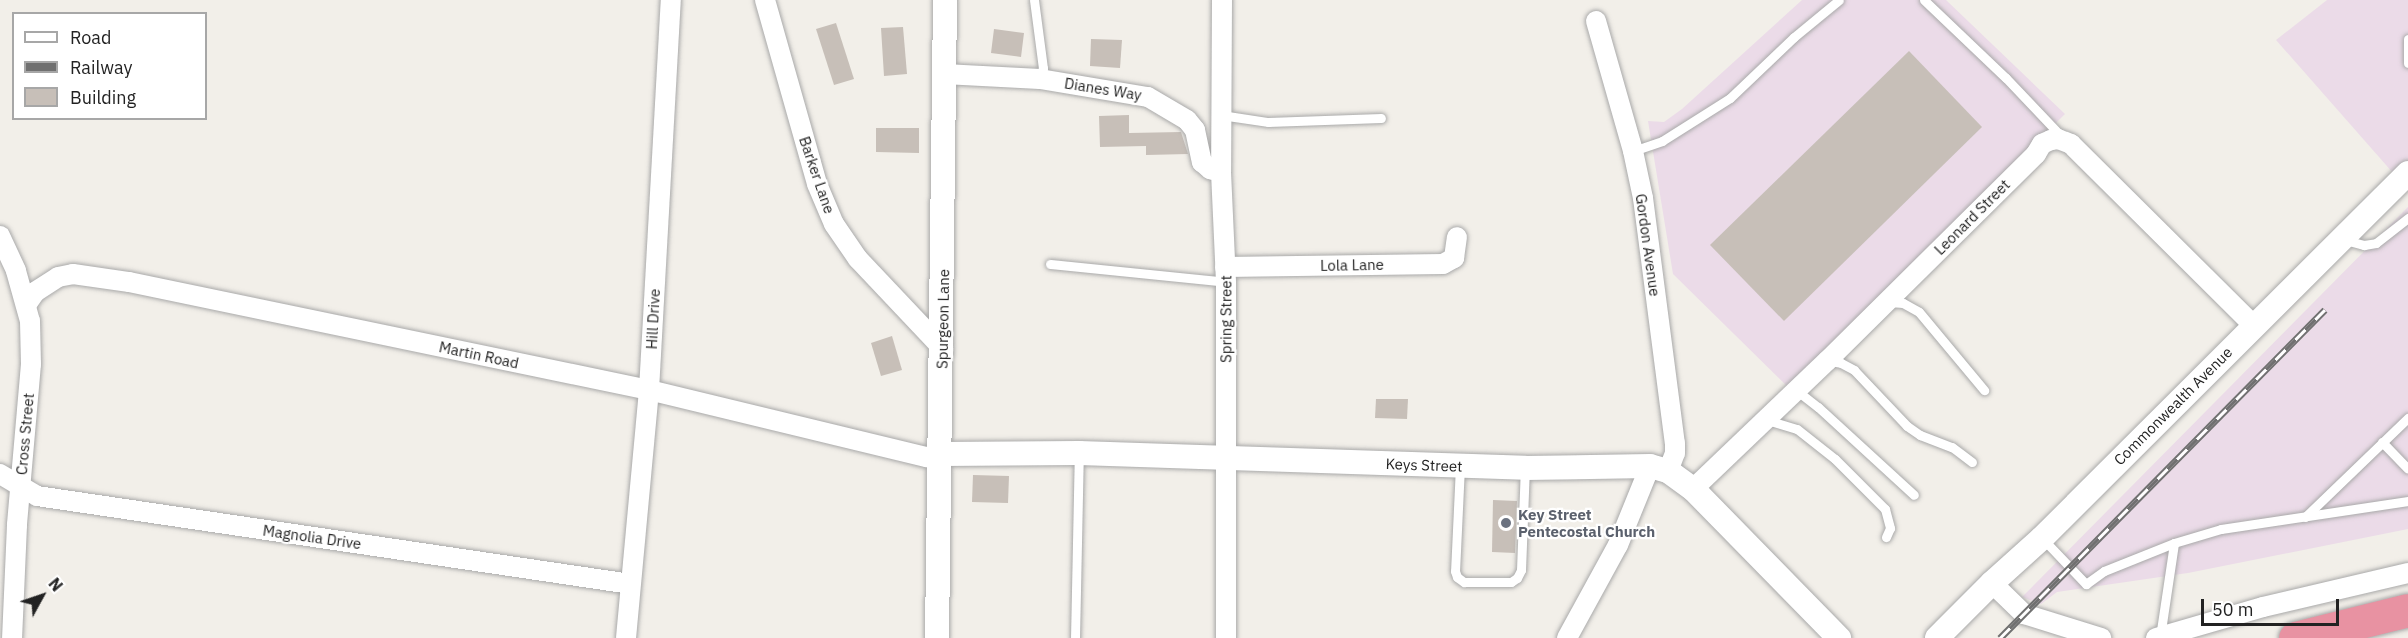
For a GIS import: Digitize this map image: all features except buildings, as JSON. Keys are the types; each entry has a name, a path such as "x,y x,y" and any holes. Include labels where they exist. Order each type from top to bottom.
{"highway":[{"path":"2295,638 2408,610"}],"street":[{"name":"Hill Drive","path":"626,638 649,390 671,0"},
{"name":"Barker Lane","path":"765,0 817,184 834,224 858,260 943,349"},
{"name":"Spurgeon Lane","path":"937,638 943,349 945,0"},
{"name":"Spring Street","path":"1222,0 1221,172 1226,274 1226,638"},
{"name":"Gordon Avenue","path":"1567,638 1659,469 1675,453 1643,198 1596,21"},
{"name":"Dianes Way","path":"944,74 1040,79 1148,97 1187,120 1195,130 1202,162 1210,169 1221,172"},
{"name":"Leonard Street","path":"1693,489 1827,361 2036,154 2042,144 2051,140 2066,141"},
{"path":"2066,141 2254,326"},
{"name":"Commonwealth Avenue","path":"1937,638 1992,583 2042,538 2408,173"},
{"name":"Cross Street","path":"0,236 16,271 30,321 31,364 12,638"},
{"name":"Lola Lane","path":"1226,274 1443,264 1454,258 1457,237"},
{"name":"Martin Road","path":"26,305 35,292 58,277 73,274 129,282 649,390 927,457 941,454"},
{"name":"Keys Street","path":"941,454 1079,453 1525,468 1659,469"},
{"path":"1659,469 1693,489 1839,638"},
{"name":"Magnolia Drive","path":"0,474 37,496 631,584"},
{"path":"2158,638 2263,607 2408,573"},
{"path":"1992,583 2024,614 2035,620 2101,638"}],"lane":[{"path":"1034,0 1043,68 1040,79"},
{"path":"1632,151 1662,141 1730,98 1794,37 1839,0"},
{"path":"1924,0 2006,78 2066,141"},
{"path":"2408,39 2408,63"},
{"path":"1221,115 1268,122 1381,118"},
{"path":"2341,239 2364,244 2376,243 2408,218"},
{"path":"1050,264 1226,274"},
{"path":"1886,302 1903,303 1919,312 1984,390"},
{"path":"1827,361 1841,363 1854,370 1907,426 1920,435 1952,447 1972,462"},
{"path":"1796,390 1818,406 1914,495"},
{"path":"2305,518 2408,418"},
{"path":"1764,420 1797,429 1835,459 1885,509 1890,528 1886,537"},
{"path":"2382,442 2408,469"},
{"path":"1075,638 1079,453"},
{"path":"1460,466 1455,571 1457,577 1464,582 1511,582 1517,578 1521,570 1525,468"},
{"path":"2042,538 2086,584 2104,571 2175,543 2221,529 2408,501"},
{"path":"2158,638 2175,543"}],"shaded area":[{"path":"1802,0 1946,0 2065,114 1789,388 1673,274 1648,121 1664,122 1682,109"},
{"path":"2327,0 2408,0 2408,190 2276,40"},
{"path":"2408,207 2408,529 2188,573 2057,592 2041,604 2022,597"}],"railway":[{"path":"2000,638 2325,310"}],"place":[{"name":"Key Street Pentecostal Church","path":"1506,523"}]}
